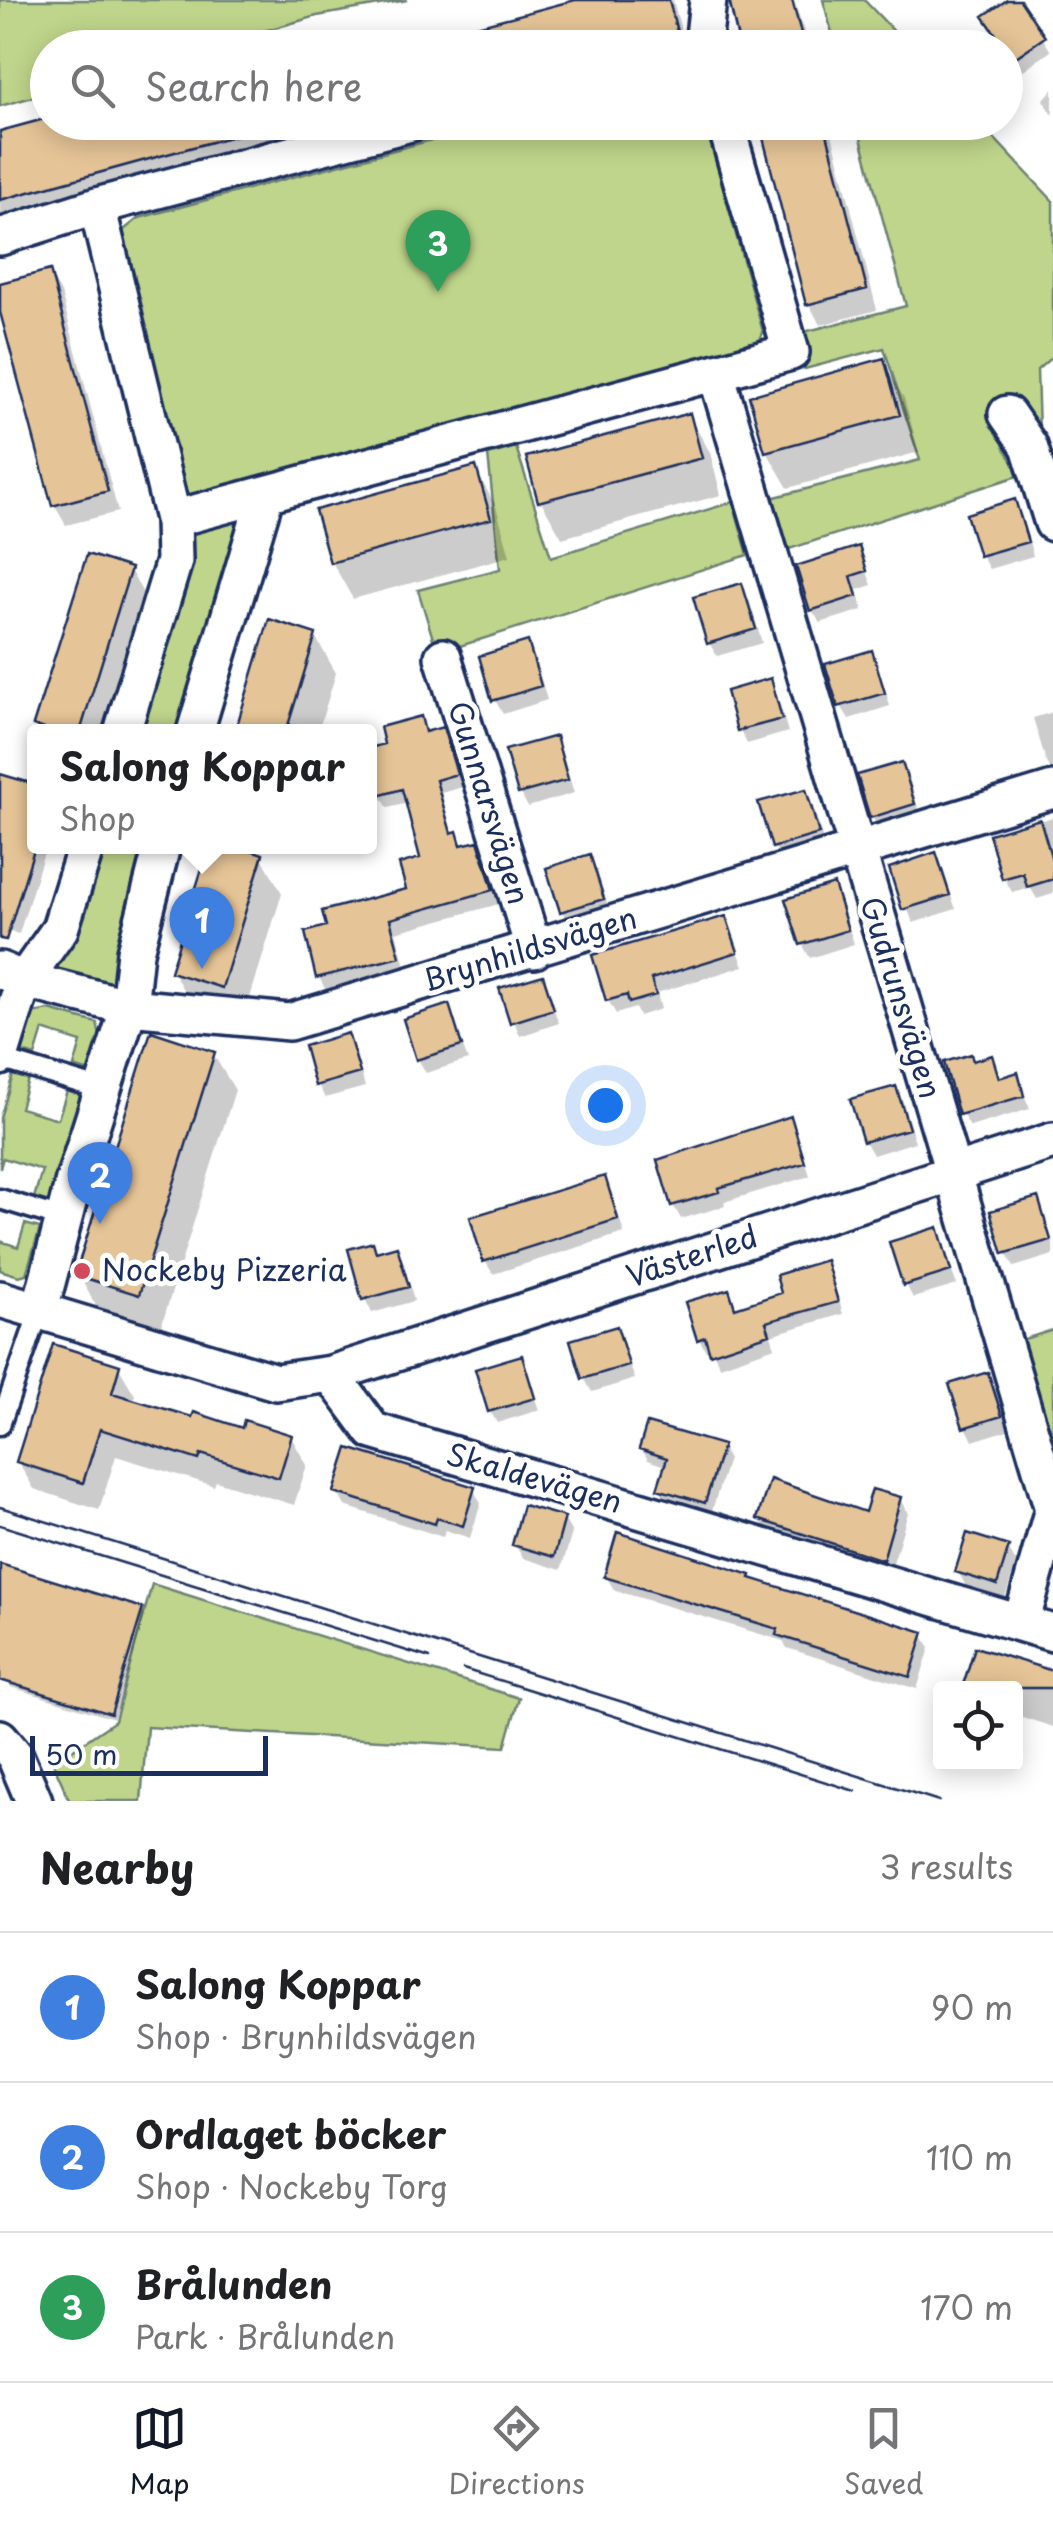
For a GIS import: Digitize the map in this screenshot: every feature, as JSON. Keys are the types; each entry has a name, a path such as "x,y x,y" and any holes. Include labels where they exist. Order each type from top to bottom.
{"street":[{"path":"704,30 708,0"},
{"path":"0,237 96,206 346,140"},
{"path":"173,520 791,352 730,140"},
{"path":"96,206 173,520 174,561 124,724"},
{"name":"Gudrunsvägen","path":"716,373 1053,1509 1037,1628"},
{"path":"1007,414 1030,446 1053,523"},
{"path":"197,724 265,496"},
{"name":"Gunnarsvägen","path":"443,657 534,950"},
{"name":"Brynhildsvägen","path":"12,975 129,1008 289,1022 1053,790"},
{"path":"0,1058 12,975 60,929 83,854"},
{"path":"40,1308 129,1008 134,952 160,854"},
{"name":"Västerled","path":"331,1374 1053,1141"},
{"path":"0,1299 276,1382 331,1374"},
{"name":"Skaldevägen","path":"331,1374 373,1431 1037,1628"},
{"path":"0,1738 15,1756 34,1801"}],"lane":[{"path":"0,1058 103,1090"},
{"path":"0,1199 64,1219"},
{"path":"0,1425 40,1308"}],"green space":[{"path":"0,0 407,0 317,16 267,30 30,30 30,98 0,106"},
{"path":"823,0 864,0 893,30 831,30"},
{"path":"432,140 710,140 763,332 759,343 191,495 176,485 120,233 139,218"},
{"path":"862,140 996,140 1053,201 1053,356 1037,370 1039,432 1004,447 1021,475 783,551 771,498 920,460 884,348 805,369 800,333 906,306"},
{"path":"516,447 551,557 733,502 748,555 460,646 435,645 418,590 500,569 488,455"},
{"path":"265,497 200,724 124,724 173,519"},
{"path":"83,854 163,854 129,1007 24,980"},
{"path":"49,1010 97,1023 100,1036 89,1072 74,1067 81,1042 43,1030 35,1056 22,1052 33,1013"},
{"path":"13,1075 28,1079 20,1108 58,1119 67,1091 82,1095 50,1202 34,1198 42,1170 3,1158 0,1168 0,1118"},
{"path":"25,1224 40,1228 26,1274 19,1276 0,1270 0,1241 18,1247"},
{"path":"1053,1330 1053,1443 1021,1340"},
{"path":"152,1584 519,1698 505,1747 147,1727 141,1801 70,1801 53,1763 115,1721"}],"building":[{"path":"575,0 669,0 676,30 462,30"},
{"path":"729,0 792,0 800,30 736,30"},
{"path":"1007,0 1020,0 1045,37 1023,52 1023,30 993,30 983,16"},
{"path":"30,123 30,140 219,140 0,200 0,131"},
{"path":"764,140 829,140 867,289 806,305"},
{"path":"50,270 108,491 52,506 0,312 0,283"},
{"path":"884,358 900,415 765,452 749,396"},
{"path":"690,413 702,458 538,502 526,457"},
{"path":"476,466 491,519 330,563 315,510"},
{"path":"1015,499 1028,542 979,556 966,514"},
{"path":"859,546 867,571 851,576 857,596 810,611 796,566"},
{"path":"87,554 131,568 82,724 33,724"},
{"path":"742,583 756,629 707,644 693,597"},
{"path":"269,619 316,634 288,724 237,724"},
{"path":"528,641 541,686 492,701 479,656"},
{"path":"872,650 885,693 838,707 825,664"},
{"path":"771,678 782,719 737,731 726,691"},
{"path":"421,716 425,732 443,727 457,774 436,780 451,833 457,831 461,845 478,841 493,890 390,919 400,957 316,978 305,932 326,926 322,911 406,889 399,864 420,858 402,789 378,796 377,746 384,744 380,727"},
{"path":"556,736 568,780 518,794 505,750"},
{"path":"902,762 915,804 870,818 857,775"},
{"path":"0,774 27,782 27,854 33,854 6,940 0,939"},
{"path":"806,789 819,834 772,848 758,802"},
{"path":"1040,819 1053,863 1053,879 1027,887 1023,873 1002,879 989,834"},
{"path":"936,852 950,895 902,910 889,868"},
{"path":"207,854 263,854 222,988 170,972"},
{"path":"590,854 604,899 560,912 546,868"},
{"path":"834,884 848,930 800,945 785,899"},
{"path":"726,916 738,952 651,979 656,995 629,1003 627,995 606,1001 592,955"},
{"path":"543,975 554,1009 510,1023 499,988"},
{"path":"449,1004 462,1046 416,1060 403,1019"},
{"path":"151,1031 215,1052 139,1295 75,1275"},
{"path":"348,1033 360,1073 315,1086 304,1046"},
{"path":"971,1054 973,1061 992,1055 999,1078 1018,1072 1024,1096 959,1115 944,1062"},
{"path":"896,1086 909,1129 863,1142 850,1099"},
{"path":"791,1116 805,1163 671,1206 657,1160"},
{"path":"605,1176 618,1219 483,1262 470,1217"},
{"path":"1038,1197 1051,1240 1003,1254 990,1211"},
{"path":"938,1227 951,1271 903,1286 889,1242"},
{"path":"373,1242 376,1252 397,1246 409,1287 362,1300 348,1249"},
{"path":"826,1260 838,1302 766,1322 770,1334 710,1354 705,1337 697,1340 685,1302 729,1289 735,1308 781,1293 776,1275"},
{"path":"617,1326 629,1365 582,1379 570,1340"},
{"path":"53,1344 120,1365 112,1393 192,1417 194,1412 242,1428 244,1420 292,1435 279,1478 201,1454 199,1460 100,1429 83,1483 16,1462"},
{"path":"522,1355 535,1398 488,1412 475,1369"},
{"path":"988,1372 1002,1416 963,1428 949,1384"},
{"path":"647,1423 723,1445 705,1503 657,1489 667,1458 639,1449"},
{"path":"348,1448 475,1487 463,1526 437,1518 435,1524 334,1492"},
{"path":"770,1479 865,1512 872,1489 901,1497 883,1560 757,1519"},
{"path":"523,1505 565,1517 554,1557 512,1545"},
{"path":"617,1532 924,1632 910,1677 776,1635 778,1629 604,1577"},
{"path":"967,1533 1009,1546 997,1585 955,1572"},
{"path":"0,1564 143,1608 111,1714 0,1680"},
{"path":"975,1647 1053,1671 1053,1688 1023,1688 1023,1681 964,1681"}],"tram line":[{"path":"0,1507 939,1801"},
{"path":"0,1525 430,1658"},
{"path":"463,1669 855,1791"}],"place":[{"name":"Brålunden","path":"438,292"},
{"name":"Salong Koppar","path":"202,969"},
{"name":"Ordlaget böcker","path":"100,1224"},
{"name":"Nockeby Pizzeria","path":"82,1271"}]}
